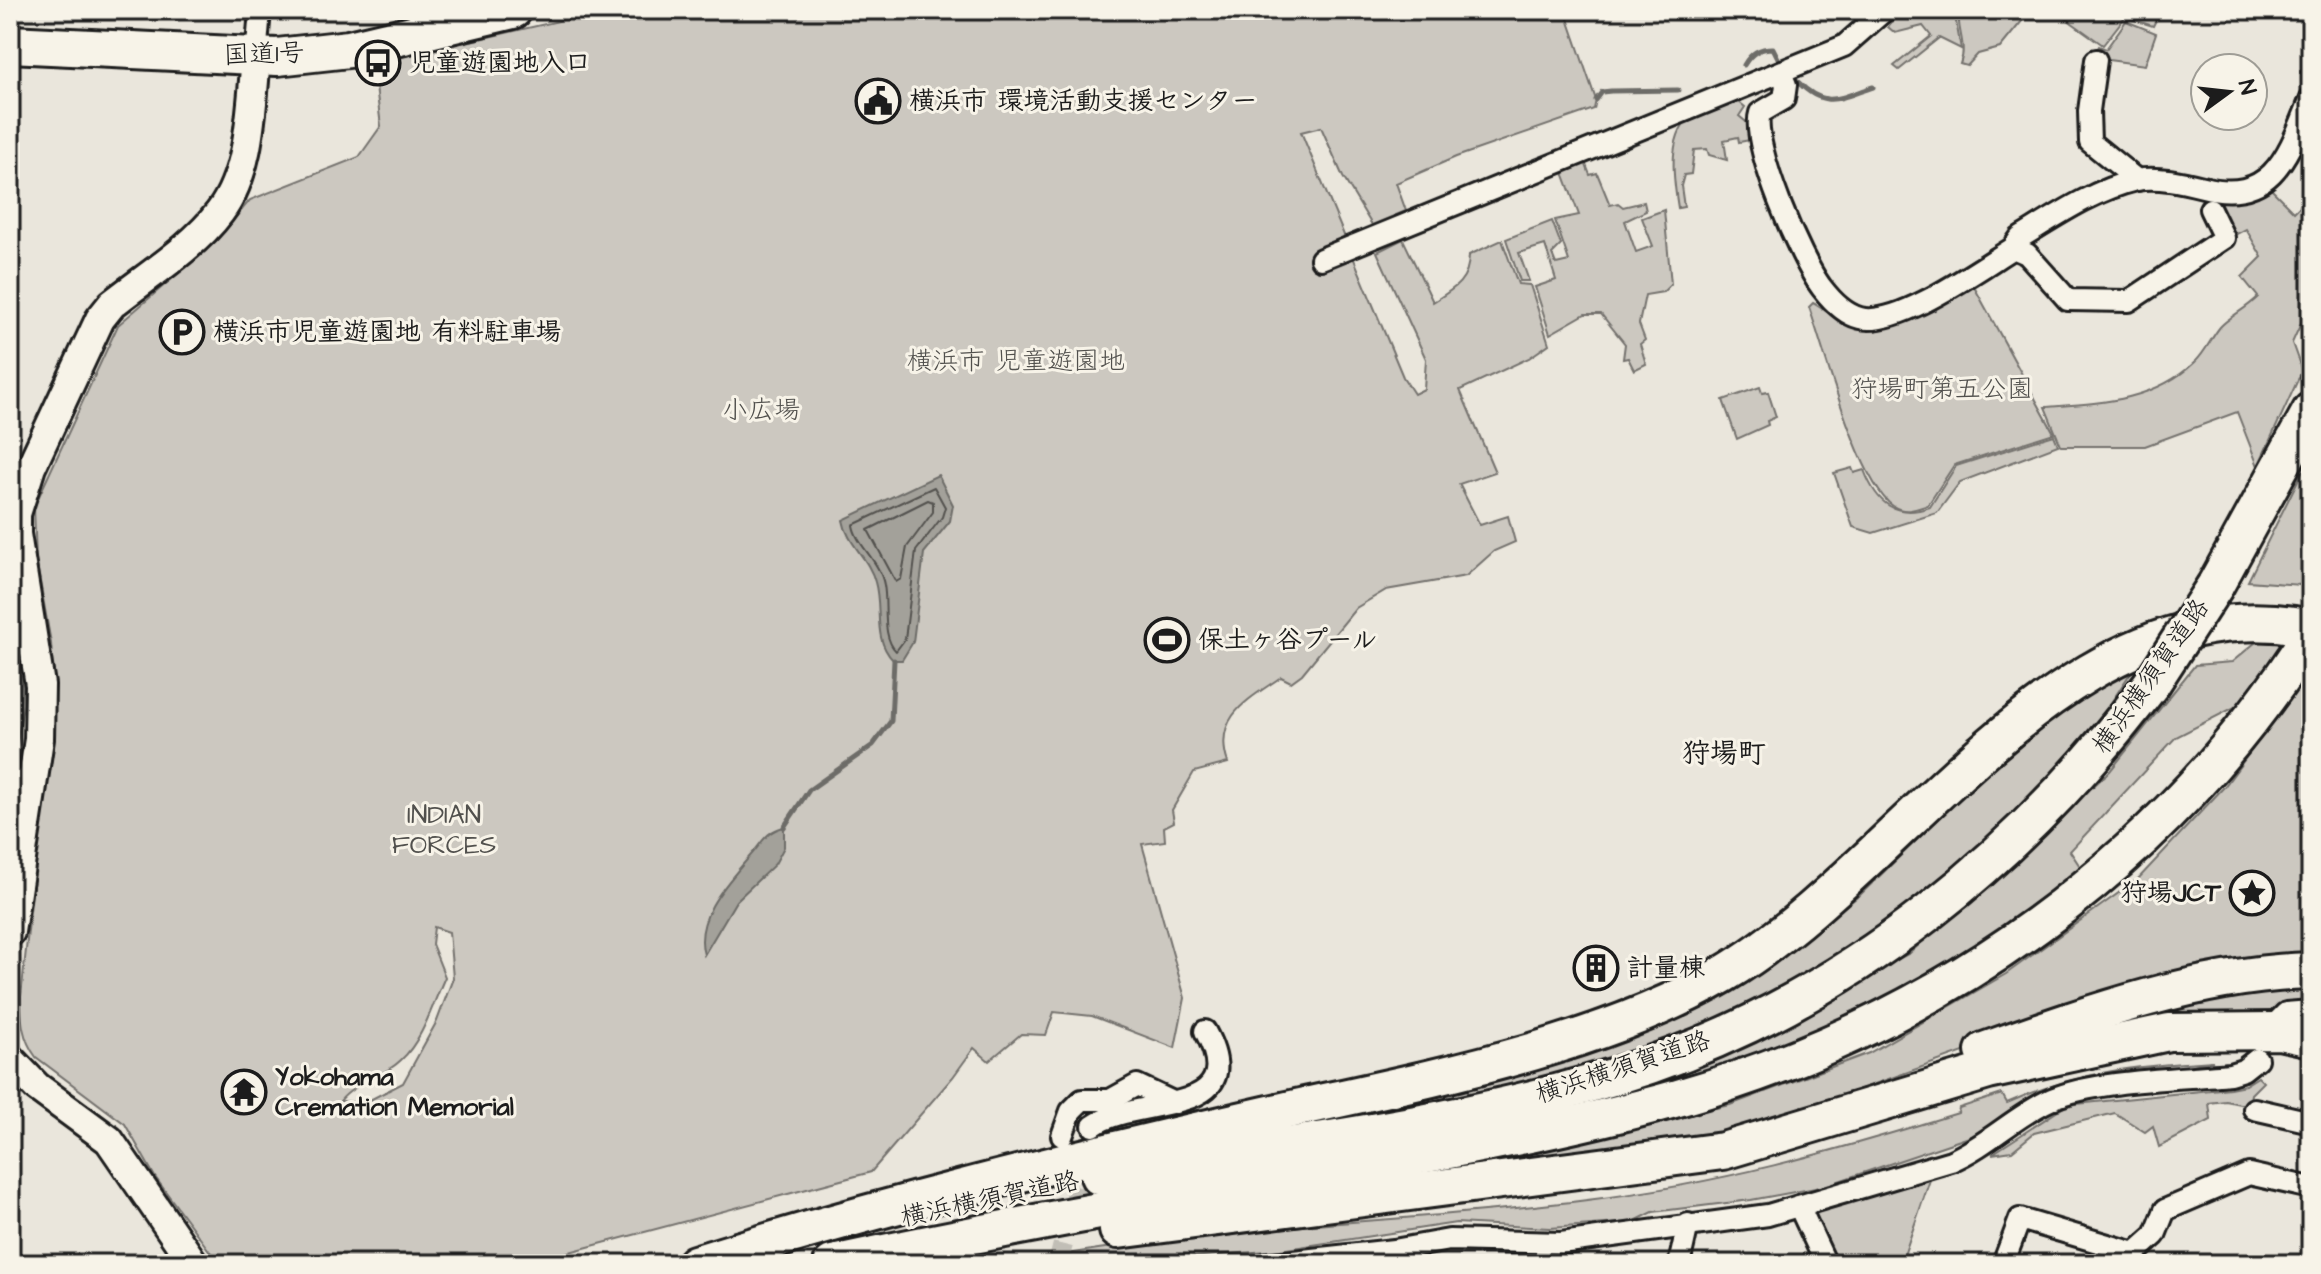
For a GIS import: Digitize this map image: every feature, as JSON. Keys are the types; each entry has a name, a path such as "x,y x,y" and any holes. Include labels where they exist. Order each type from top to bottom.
{"highway":[{"name":"国道1号","path":"10,44 256,58 349,49 513,10"},
{"name":"横浜横須賀道路","path":"711,1264 826,1234 1084,1179 1467,1113 1575,1088 1652,1064 1737,1029 1810,991 1921,920 2031,826 2076,779 2152,683 2215,586 2311,411"},
{"path":"695,1264 822,1224 1020,1171 1396,1085 1547,1046 1643,1013 1723,975 1777,939 1830,896 1993,740 2072,683 2146,646 2178,635 2219,626 2305,627"},
{"name":"横浜横須賀道路","path":"832,1264 1027,1222 1560,1128 1680,1098 1829,1046 1889,1018 1985,963 2099,879 2156,828 2206,776 2289,667 2305,627"},
{"path":"1583,1169 1776,1127 2075,1019 2170,993 2234,979 2311,971"},
{"path":"906,1264 1033,1241 1723,1151 1988,1071 2169,1032 2279,1031 2311,1038"}],"street":[{"path":"10,932 20,780 39,739 40,685 13,533 16,514 31,467 100,319 112,304 209,225 229,199 242,161 260,10"},
{"path":"1321,259 1844,46 1885,10"},
{"path":"2096,60 2089,111 2090,142 2137,180"},
{"path":"1781,72 1786,85 1784,99 1760,113 1756,124 1759,145 1780,202 1820,286 1839,308 1860,318 1900,313 2013,248 2020,238 2080,202 2137,180 2178,181 2239,193 2259,184 2283,163 2311,98"},
{"path":"2013,248 2027,254 2068,300 2129,301 2224,238 2210,209"},
{"path":"2272,1027 2286,1013 2311,1011"},
{"path":"1093,1126 1105,1119 1175,1103 1204,1090 1218,1066 1215,1050 1205,1031"},
{"path":"10,1059 37,1087 109,1140 194,1264"},
{"path":"1266,1264 1386,1251 1449,1240 1561,1243 1768,1215 1951,1161 1980,1147 2050,1100 2112,1087 2230,1074 2243,1070 2257,1059"},
{"path":"1062,1136 1071,1111 1082,1100 1110,1100 1137,1085 1175,1103"},
{"path":"2254,1109 2311,1122"},
{"path":"2003,1264 2020,1219 2135,1253 2155,1235 2165,1210 2249,1174 2311,1188"},
{"path":"1799,1206 1826,1264"},
{"path":"1679,1264 1688,1224"}],"green space":[{"path":"607,10 1565,10 1596,100 1594,109 1456,157 1396,183 1406,211 1372,225 1343,177 1321,127 1301,132 1403,377 1414,394 1424,389 1426,359 1377,252 1403,239 1433,302 1463,278 1469,255 1502,240 1518,284 1530,285 1549,344 1529,358 1460,390 1495,472 1459,484 1480,525 1508,516 1515,542 1494,551 1466,576 1386,590 1356,608 1302,674 1291,682 1281,677 1246,701 1230,721 1225,733 1228,763 1194,772 1172,810 1174,822 1164,827 1165,841 1142,844 1185,998 1175,1048 1092,1016 1054,1012 1046,1035 1021,1034 989,1061 974,1048 871,1172 524,1264 219,1264 155,1177 125,1124 36,1057 23,1029 21,997 54,685 51,643 36,559 34,507 118,325 217,240 250,200 359,157 381,126 373,63","holes":["434,927 449,932 453,978 437,1021 403,1083 364,1103 340,1101 353,1089 394,1066 409,1052 427,1021 445,977 432,944"]},
{"path":"1900,10 1915,14 1954,10 1961,49 1939,38 1899,70 1894,66 1931,36 1923,26 1895,33 1888,27"},
{"path":"1959,10 2031,10 2000,48 1978,54 1967,66 1960,64 1963,50"},
{"path":"2054,10 2161,10 2153,26 2125,17 2103,45"},
{"path":"2126,21 2156,33 2145,65 2101,59 2095,54 2099,46 2106,49"},
{"path":"1733,97 1745,107 1739,116 1751,126 1750,140 1739,142 1738,137 1724,140 1727,160 1709,155 1707,149 1694,150 1691,174 1684,175 1681,186 1684,207 1678,208 1674,156 1680,131 1696,111"},
{"path":"1583,157 1590,175 1597,173 1610,205 1618,203 1623,207 1644,202 1646,211 1625,221 1636,252 1653,246 1642,218 1664,210 1671,284 1663,292 1645,295 1639,324 1645,340 1640,344 1646,364 1634,370 1628,358 1623,359 1625,344 1601,314 1585,314 1550,334 1535,287 1556,280 1545,245 1519,253 1529,281 1520,281 1506,239 1552,221 1561,245 1552,254 1556,264 1569,261 1555,220 1579,215 1561,167"},
{"path":"2269,187 2294,212 2311,195 2311,301 2292,343 2302,371 2258,466 2237,412 2145,446 2061,446 2045,407 2105,402 2143,393 2161,385 2195,362 2220,327 2258,297 2242,277 2262,257 2246,229 2231,237 2212,198"},
{"name":"狩場町第五公園","path":"1972,283 2054,433 1954,465 1928,505 1902,510 1880,493 1855,444 1809,307 1813,303 1845,323 1861,328 1878,328 1912,318"},
{"path":"1760,387 1762,393 1768,392 1776,417 1767,421 1768,425 1737,439 1723,400"},
{"path":"2054,435 2058,445 1960,482 1937,513 1873,533 1853,527 1834,473 1852,468 1854,473 1864,470 1875,492 1889,506 1898,510 1918,510 1930,507 1956,466"},
{"path":"2311,454 2311,550 2301,585 2248,581"},
{"path":"10,608 21,662 23,704 15,758 10,756"},
{"path":"2256,642 2284,643 2237,706 2176,737 2070,851 2085,874 1885,1006 1761,1055 1643,1093 1640,1084 1701,1062 1910,953 2110,771 2195,665 2232,662"},
{"path":"2135,666 2073,761 1946,881 1810,971 1703,1028 1618,1058 1496,1089 1233,1138 1609,1042 1756,974 1860,895 2046,715"},
{"path":"2310,672 2311,963 2111,999 1830,1100 1719,1134 1587,1160 1386,1175 1730,1105 1869,1053 2006,974 2138,879 2224,787"},
{"path":"2311,985 2311,1005 2259,1023 2014,1058 2123,1022 2198,1002 2235,994"},
{"path":"2213,1061 2165,1071 1821,1187 1751,1200 1653,1212 1633,1222 1550,1228 1456,1223 1280,1250 1100,1264 1014,1264 1156,1241 1515,1208 1636,1193 1729,1176 1865,1141 1958,1113 1959,1108 2002,1094 2007,1103 2058,1084 2107,1072"},
{"path":"2258,1077 2263,1082 2251,1094 2249,1106 2226,1101 2209,1103 2211,1120 2159,1147 2153,1126 2145,1132 2115,1113 2034,1133 2012,1151 1992,1154 2067,1105 2230,1088 2245,1085"},
{"path":"1932,1174 1901,1264 1838,1264 1808,1209"}],"water":[{"path":"938,475 953,505 950,521 924,553 913,642 902,660 893,660 882,642 872,573 845,529 843,520"},
{"path":"784,827 784,847 775,864 736,901 704,955 704,927 715,900 765,838"}],"waterway":[{"path":"1744,65 1756,52 1768,48 1773,48 1779,60"},
{"path":"1798,82 1825,99 1842,98 1873,87"},
{"path":"1596,100 1602,92 1678,90"},
{"path":"784,827 809,790 873,745 891,721 894,660"}],"tunnel":[{"path":"1058,1264 1086,1153"}],"place":[{"name":"児童遊園地入口","path":"378,63"},
{"name":"横浜市 環境活動支援センター","path":"878,101"},
{"name":"横浜市児童遊園地 有料駐車場","path":"182,332"},
{"name":"保土ヶ谷プール","path":"1167,640"},
{"name":"狩場JCT","path":"2252,893"},
{"name":"計量棟","path":"1596,968"},
{"name":"Yokohama Cremation Memorial","path":"244,1092"}],"district":[{"name":"狩場町","path":"1724,753"}],"park label":[{"name":"横浜市 児童遊園地","path":"1016,361"},
{"name":"小広場","path":"761,410"},
{"name":"INDIAN FORCES","path":"444,830"}]}
